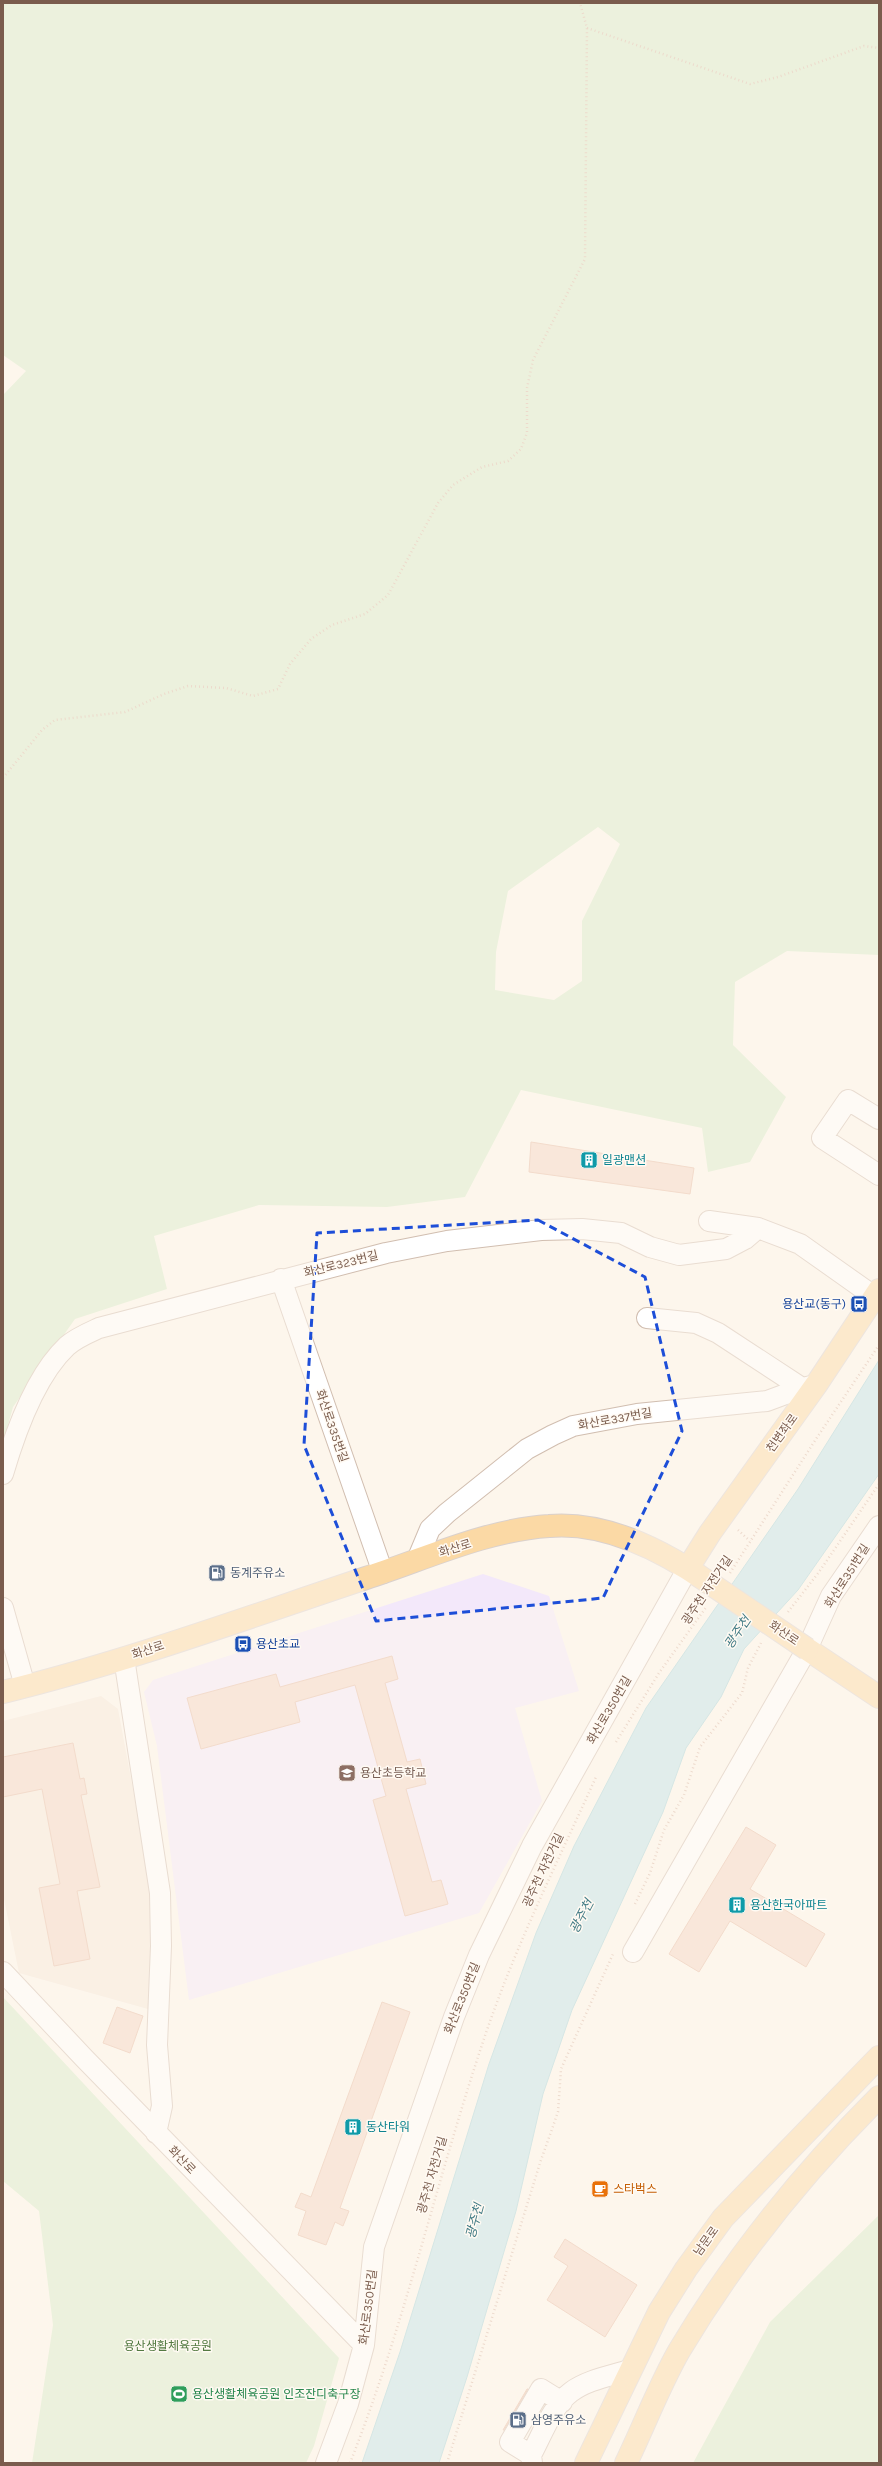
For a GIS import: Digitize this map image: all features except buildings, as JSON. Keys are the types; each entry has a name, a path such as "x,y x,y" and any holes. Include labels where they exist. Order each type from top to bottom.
{"main road":[{"name":"천변좌로","path":"688,1568 809,1386 877,1294"},
{"name":"화산로","path":"3,1692 124,1658 486,1538 525,1529 568,1526 601,1530 632,1539 688,1568 879,1697"},
{"name":"남문로","path":"586,2463 629,2370 659,2312 723,2218 879,2057"},
{"path":"626,2463 678,2352 719,2287 773,2213 799,2182 879,2097"}],"street":[{"path":"879,1119 848,1100 822,1138 879,1174"},
{"name":"천변좌로","path":"709,1221 758,1228 800,1244 877,1294"},
{"name":"화산로323번길","path":"3,1474 12,1442 43,1379 68,1346 85,1335 111,1324 386,1253 440,1243 541,1230 582,1229 621,1233 650,1247 678,1255 726,1249 745,1239 758,1228"},
{"name":"화산로335번길","path":"281,1279 383,1572"},
{"path":"647,1318 696,1323 809,1386"},
{"name":"화산로337번길","path":"417,1560 430,1529 447,1512 527,1449 553,1435 574,1426 637,1414 767,1401 809,1386"},
{"name":"화산로351번길","path":"633,1952 807,1649 831,1596 879,1526"},
{"name":"화산로350번길","path":"326,2463 348,2404 364,2345 374,2248 423,2103 479,1955 560,1794 688,1568"},
{"path":"3,1608 25,1686"},
{"path":"124,1658 160,1893 162,1946 157,2045 162,2106 156,2133"},
{"name":"화산로","path":"3,1972 156,2133 364,2345"},
{"path":"531,2459 510,2442 541,2389 562,2402 570,2392 590,2382 629,2370"}],"path":[{"path":"3,778 42,730 55,720 125,712 164,694 188,686 226,688 253,696 278,689 290,664 311,638 332,625 365,614 388,595 438,503 454,485 482,467 508,461 521,449 527,433 527,388 533,360 585,259 587,28 580,3"},
{"path":"587,28 750,84 778,78 864,46 879,48"},
{"name":"광주천 자전거길","path":"614,1744 715,1586 879,1345"},
{"name":"광주천 자전거길","path":"350,2463 395,2339 434,2195 488,2028 539,1898 598,1771"}],"highlighted area":[{"path":"538,1220 645,1277 682,1431 603,1598 376,1621 304,1445 317,1233"}],"shaded area":[{"name":"용산초등학교","path":"483,1574 549,1596 579,1691 515,1708 542,1801 479,1913 189,2000 157,1746 144,1692 153,1680"},
{"path":"101,1696 118,1709 154,1902 148,2009 19,1973 3,1894 3,1721"}],"green space":[{"path":"3,3 879,3 879,955 787,951 735,982 733,1045 786,1097 750,1162 708,1172 702,1128 521,1090 465,1197 387,1207 259,1205 154,1236 167,1289 75,1319 13,1407 3,1443 3,395 26,371 3,355","holes":["598,827 620,844 582,921 582,981 554,1000 495,990 496,952 508,891"]},
{"name":"용산생활체육공원","path":"3,1997 339,2358 314,2446 306,2463 32,2463 53,2325 39,2211 3,2181"},
{"path":"879,2215 879,2463 693,2463 770,2322"}],"water":[{"name":"광주천","path":"879,1360 879,1474 798,1590 744,1649 721,1697 686,1748 663,1812 572,2010 543,2094 516,2211 467,2377 439,2463 362,2463 400,2352 489,2064 536,1933 574,1846 646,1708 798,1489"}],"place":[{"name":"일광맨션","path":"589,1160"},
{"name":"용산교(동구)","path":"859,1304"},
{"name":"동계주유소","path":"217,1573"},
{"name":"용산초교","path":"243,1644"},
{"name":"용산초등학교","path":"347,1773"},
{"name":"용산한국아파트","path":"737,1905"},
{"name":"동산타워","path":"353,2127"},
{"name":"스타벅스","path":"600,2189"},
{"name":"용산생활체육공원 인조잔디축구장","path":"179,2394"},
{"name":"삼영주유소","path":"518,2420"}]}
